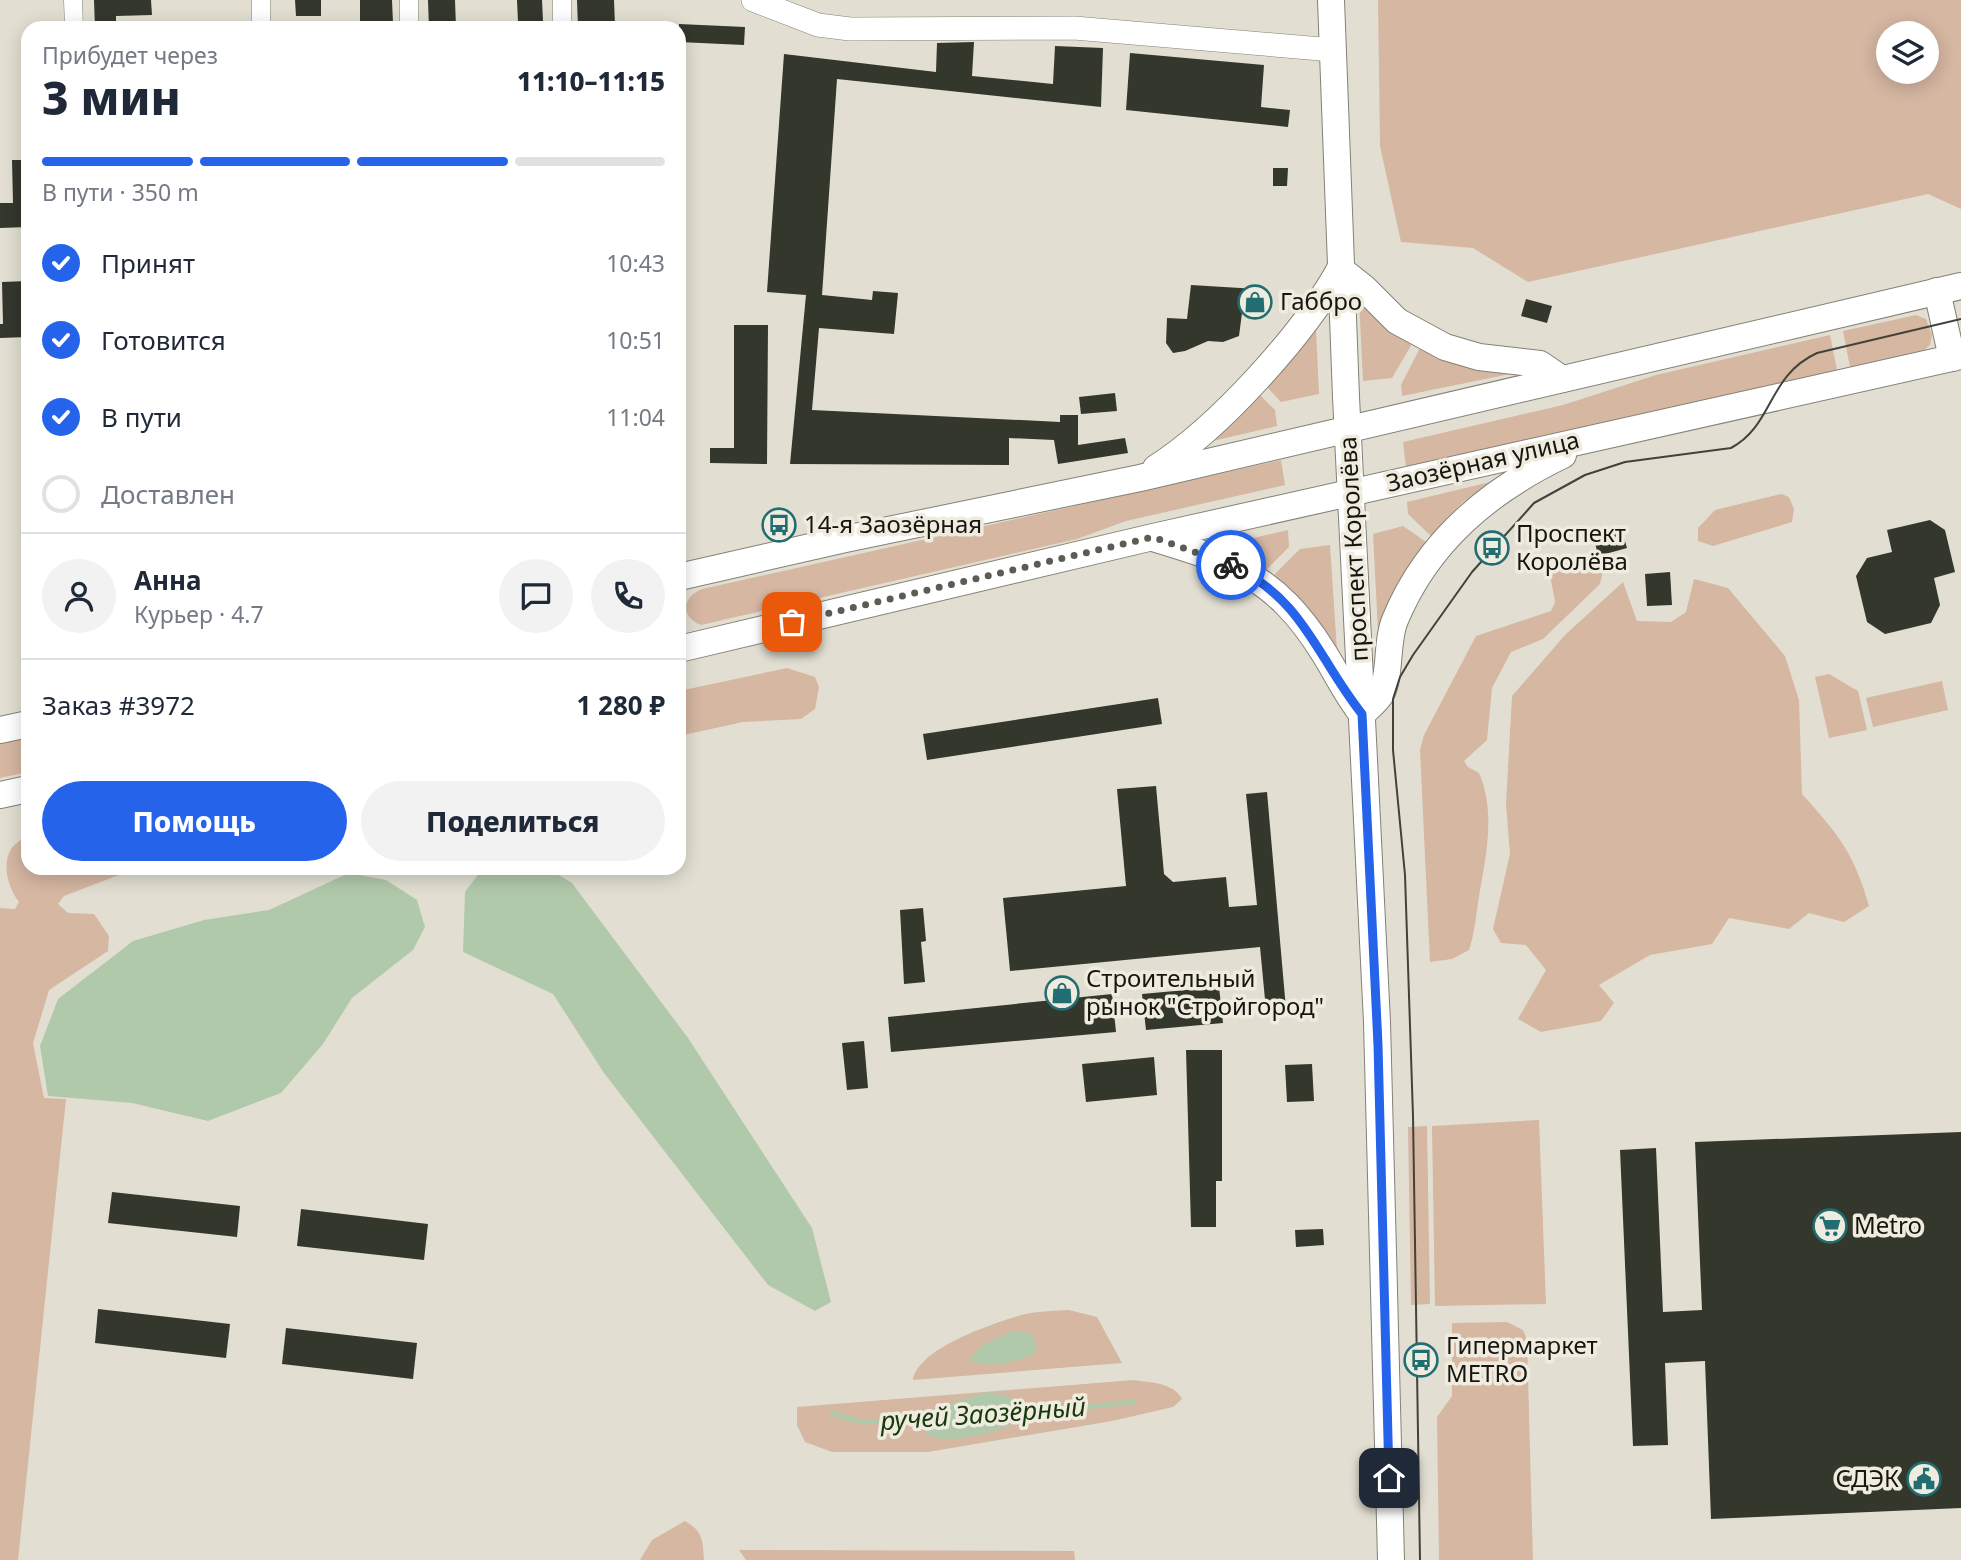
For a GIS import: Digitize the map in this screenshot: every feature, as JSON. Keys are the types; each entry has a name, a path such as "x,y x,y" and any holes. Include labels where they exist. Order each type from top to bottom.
{"main road":[{"name":"проспект Королёва","path":"1332,0 1347,429 1378,1035 1391,1560"},
{"path":"1140,478 1193,441 1252,381 1321,304 1340,269 1364,288 1396,321 1445,347 1479,357 1540,364 1562,380"},
{"path":"686,575 845,539 1140,478 1949,289 1956,357"},
{"name":"Заозёрная улица","path":"686,644 1956,357"},
{"path":"1153,537 1222,561 1266,583 1306,626 1323,651 1342,689 1362,714 1381,694 1394,622 1439,546 1483,502 1521,475 1595,437"},
{"path":"0,730 21,726"},
{"path":"0,795 21,790"}],"street":[{"path":"73,0 74,21"},
{"path":"261,0 261,21"},
{"path":"409,0 409,21"},
{"path":"562,0 562,21"},
{"path":"753,0 818,25 850,29 1074,28 1333,50"}],"shaded area":[{"path":"1378,0 1961,0 1961,209 1928,194 1528,282 1473,248 1401,242 1380,146"},
{"path":"1359,300 1377,318 1413,342 1392,378 1363,381"},
{"path":"1916,315 1926,319 1932,335 1930,345 1924,350 1850,367 1843,331"},
{"path":"1316,329 1319,394 1281,402 1264,384"},
{"path":"1830,335 1837,370 1406,467 1403,442 1563,405 1656,375"},
{"path":"1421,346 1510,374 1402,396 1401,385"},
{"path":"1256,391 1275,410 1277,426 1204,443"},
{"path":"1281,460 1285,485 1126,521 1077,539 701,625 689,617 687,612 690,597 702,589"},
{"path":"1490,482 1462,503 1431,536 1408,514 1407,502"},
{"path":"1781,494 1789,497 1794,509 1792,522 1713,546 1698,541 1698,528 1715,510"},
{"path":"1403,526 1426,542 1411,563 1378,631 1373,534"},
{"path":"1288,530 1289,547 1265,571 1219,546"},
{"path":"1330,545 1338,665 1273,576 1300,549"},
{"path":"1574,559 1599,566 1603,571 1600,584 1543,639 1511,652 1492,688 1487,740 1464,761 1468,767 1479,773 1488,819 1487,850 1474,930 1469,950 1452,959 1430,962 1420,750 1424,735 1476,636 1551,611 1555,602 1549,569 1557,563"},
{"path":"1694,579 1728,588 1785,656 1799,700 1802,794 1826,821 1851,858 1869,906 1844,922 1809,913 1789,929 1729,918 1712,944 1650,955 1599,985 1614,1003 1601,1021 1541,1032 1518,1019 1546,970 1526,945 1501,943 1493,929 1510,854 1506,804 1512,696 1565,635 1623,582 1637,621 1671,622 1686,612"},
{"path":"787,668 815,677 819,687 815,709 801,719 743,722 686,734 686,690"},
{"path":"1829,674 1858,691 1867,730 1829,738 1815,677"},
{"path":"1942,681 1948,710 1873,727 1866,698"},
{"path":"21,740 21,774 0,778 0,744"},
{"path":"21,840 21,875 119,875 64,896 58,904 68,913 94,914 109,936 108,951 49,990 33,1043 44,1098 66,1099 18,1560 0,1560 0,908 15,909 19,902 9,884 6,870 12,847"},
{"path":"1539,1120 1546,1304 1435,1306 1432,1126"},
{"path":"1427,1126 1430,1304 1411,1305 1408,1127"},
{"path":"1069,1310 1097,1317 1122,1363 913,1380 918,1368 928,1358 958,1339 1021,1315"},
{"path":"1507,1322 1523,1330 1527,1340 1533,1560 1439,1560 1437,1417 1452,1396 1452,1323"},
{"path":"1134,1380 1167,1386 1182,1399 1173,1407 1112,1421 928,1452 832,1452 805,1442 797,1425 797,1407"},
{"path":"685,1521 701,1537 704,1560 640,1560 652,1540"},
{"path":"739,1550 1074,1551 1075,1560 746,1560"}],"water":[{"path":"345,875 360,875 386,880 417,900 425,927 413,950 352,998 323,1044 281,1093 208,1121 132,1103 48,1096 40,1046 58,999 133,941 204,920 269,910"},
{"path":"478,875 559,875 572,883 688,1038 812,1228 831,1302 815,1311 768,1285 604,1073 553,994 463,952 465,892"},
{"path":"1013,1331 1031,1333 1037,1348 1034,1354 1002,1363 969,1361 982,1347"},
{"path":"987,1392 1008,1396 1017,1404 1013,1423 983,1434 946,1439 928,1434 921,1425 931,1409"}],"building":[{"path":"94,0 151,0 152,15 116,16 116,21 95,21"},
{"path":"295,0 321,0 321,16 296,16"},
{"path":"360,0 392,0 393,21 360,21"},
{"path":"428,0 455,0 456,21 429,21"},
{"path":"517,0 542,0 543,21 518,21"},
{"path":"577,0 614,0 615,21 578,21"},
{"path":"686,24 745,27 744,45 686,42"},
{"path":"974,42 972,76 1053,84 1055,46 1103,48 1101,107 837,79 822,295 872,300 873,291 898,293 894,334 819,328 812,410 1060,422 1060,415 1078,415 1078,445 1125,438 1128,453 1058,464 1054,440 1009,438 1009,465 790,464 806,295 767,292 784,54 936,72 937,43"},
{"path":"1130,53 1264,65 1261,107 1290,110 1288,127 1126,110"},
{"path":"12,160 21,160 21,227 0,228 0,203 13,203"},
{"path":"1273,168 1288,168 1287,186 1273,186"},
{"path":"21,281 21,337 0,338 0,324 3,324 2,282"},
{"path":"1191,285 1257,289 1254,314 1242,313 1239,336 1223,342 1208,341 1173,353 1166,343 1167,318 1187,319"},
{"path":"1526,299 1552,306 1547,323 1521,316"},
{"path":"734,325 768,325 767,464 710,463 710,448 734,448"},
{"path":"1115,393 1117,411 1081,414 1079,397"},
{"path":"1930,520 1945,530 1955,572 1934,578 1940,605 1931,623 1885,634 1867,622 1856,576 1867,558 1892,552 1887,530"},
{"path":"1622,531 1627,548 1598,556 1594,538"},
{"path":"1670,572 1672,605 1647,606 1645,574"},
{"path":"1158,698 1162,724 927,760 923,734"},
{"path":"1156,786 1164,874 1173,882 1226,877 1229,907 1257,905 1246,794 1267,792 1286,1009 1266,1010 1260,947 1010,971 1003,898 1126,886 1117,789"},
{"path":"923,908 926,941 921,942 925,982 904,984 900,910"},
{"path":"1219,987 1223,1023 1146,1030 1142,994"},
{"path":"1112,994 1116,1032 891,1052 888,1017"},
{"path":"864,1041 868,1088 847,1090 842,1043"},
{"path":"1186,1050 1222,1050 1222,1181 1216,1181 1216,1227 1191,1227"},
{"path":"1154,1057 1157,1095 1086,1102 1082,1064"},
{"path":"1312,1064 1314,1101 1287,1102 1285,1065"},
{"name":"Metro","path":"1961,1132 1961,1508 1711,1519 1705,1361 1665,1363 1668,1445 1633,1446 1620,1150 1656,1148 1663,1312 1702,1310 1695,1142"},
{"path":"112,1192 240,1206 237,1237 108,1223"},
{"path":"301,1209 428,1224 424,1260 297,1246"},
{"path":"1323,1229 1324,1245 1296,1247 1295,1230"},
{"path":"98,1309 230,1324 226,1358 95,1343"},
{"path":"286,1328 417,1343 413,1379 282,1364"}],"waterway":[{"name":"ручей Заозёрный","path":"1009,1415 1134,1402"},
{"name":"ручей Заозёрный","path":"832,1413 861,1422 929,1419"}],"tram line":[{"path":"1420,1560 1413,1116 1405,875 1393,750 1393,699 1400,677 1472,572 1534,503 1585,475 1625,462 1731,448 1756,427 1789,374 1817,353 1961,319"}],"way so far":[{"path":"792,622 1153,537 1231,565"}],"place":[{"name":"Габбро","path":"1255,302"},
{"name":"14-я Заозёрная","path":"779,525"},
{"name":"Проспект Королёва","path":"1492,548"},
{"name":"Строительный рынок \"Стройгород\"","path":"1062,993"},
{"name":"Metro","path":"1830,1226"},
{"name":"Гипермаркет METRO","path":"1421,1360"},
{"name":"СДЭК","path":"1924,1479"}],"route":[{"path":"1231,565 1266,583 1306,626 1323,651 1342,689 1362,714 1378,1045 1389,1478"}]}
